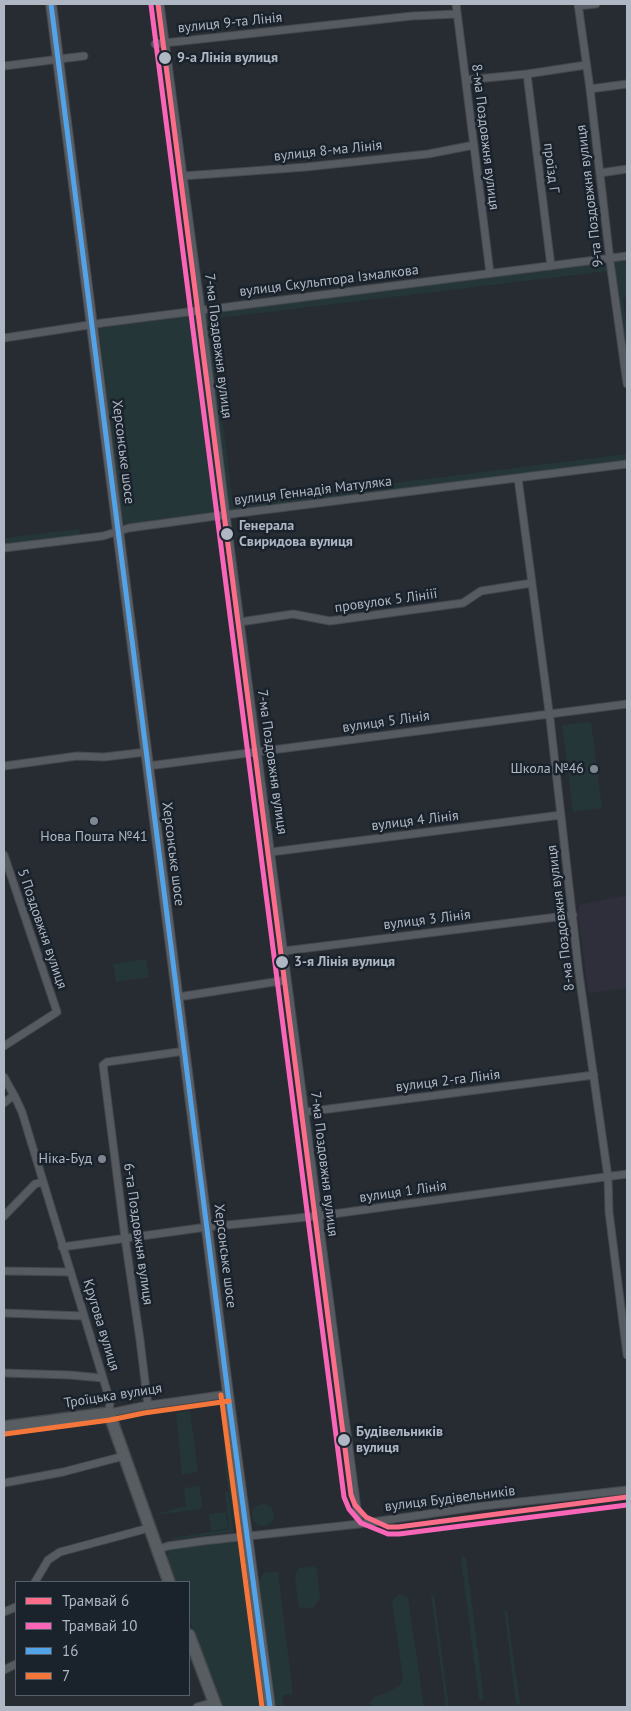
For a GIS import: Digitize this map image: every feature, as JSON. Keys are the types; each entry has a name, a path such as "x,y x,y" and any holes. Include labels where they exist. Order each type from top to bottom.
{"main road":[{"name":"Херсонське шосе","path":"51,4 228,1394 270,1707"},
{"name":"Троїцька вулиця","path":"4,1427 109,1413"},
{"name":"Кругова вулиця","path":"109,1413 169,1581"},
{"path":"190,1638 215,1705"}],"street":[{"name":"7-ма Поздовжня вулиця","path":"160,4 359,1524"},
{"name":"8-ма Поздовжня вулиця","path":"456,4 490,273"},
{"path":"578,5 596,4"},
{"name":"9-та Поздовжня вулиця","path":"578,5 627,384"},
{"name":"вулиця 9-та Лінія","path":"155,44 412,16 457,14"},
{"path":"4,66 84,56"},
{"path":"466,80 527,74 586,65"},
{"name":"проїзд Г","path":"527,74 551,266"},
{"path":"590,88 627,84"},
{"name":"вулиця 8-ма Лінія","path":"183,176 306,167 428,154 474,145"},
{"path":"600,173 627,169"},
{"name":"вулиця Скульптора Ізмалкова","path":"4,338 93,324 627,256"},
{"name":"вулиця Геннадія Матуляка","path":"4,548 103,536 129,528 627,464"},
{"name":"8-ма Поздовжня вулиця","path":"518,478 561,815 579,974 608,1176 609,1212 626,1325 627,1355"},
{"name":"провулок 5 Лініії","path":"240,622 293,614 330,621 463,603 481,591 532,582"},
{"name":"вулиця 5 Лінія","path":"148,766 627,704"},
{"path":"4,766 78,756 104,758 146,752"},
{"name":"вулиця 4 Лінія","path":"271,852 561,815"},
{"name":"5 Поздовжня вулиця","path":"4,855 57,1012 4,1046"},
{"name":"вулиця 3 Лінія","path":"284,951 572,914"},
{"path":"178,997 287,980"},
{"name":"6-та Поздовжня вулиця","path":"148,1406 103,1065 106,1062 185,1051"},
{"name":"вулиця 2-га Лінія","path":"305,1112 594,1075"},
{"name":"Кругова вулиця","path":"4,1077 22,1112 110,1401 109,1413"},
{"path":"4,1103 14,1095"},
{"name":"вулиця 1 Лінія","path":"62,1247 208,1227 318,1216 627,1174"},
{"path":"4,1216 36,1184 43,1182"},
{"path":"4,1271 70,1272"},
{"path":"4,1314 84,1316"},
{"path":"4,1373 70,1374 102,1378"},
{"name":"Троїцька вулиця","path":"109,1413 228,1394"},
{"path":"4,1483 64,1472 124,1456"},
{"name":"вулиця Будівельників","path":"157,1550 168,1546 359,1524 482,1506 627,1490"},
{"path":"36,1581 48,1560 60,1552 149,1528"},
{"path":"197,1707 215,1705"}],"shaded area":[{"path":"627,261 627,297 623,298 627,331 627,369 614,265 616,262"},
{"path":"604,262 608,266 608,271 210,319 233,503 627,454 627,461 127,526 122,521 99,328"},
{"path":"79,529 80,535 4,545 4,538"},
{"path":"591,722 602,808 573,812 562,725"},
{"path":"627,895 627,988 590,993 588,990 578,913 579,905"},
{"path":"146,959 149,977 116,982 113,964"},
{"path":"190,1411 198,1472 182,1475 176,1413"},
{"path":"228,1432 241,1528 236,1533 226,1474 223,1433"},
{"path":"199,1486 201,1509 155,1515 186,1506 184,1488"},
{"path":"228,1491 234,1532 173,1540 172,1538 229,1529 225,1492"},
{"path":"263,1504 271,1507 274,1515 271,1523 263,1526 255,1523 252,1515 255,1507"},
{"path":"226,1512 228,1528 211,1531 209,1514"},
{"path":"234,1540 240,1541 263,1707 221,1707 190,1621 190,1581 176,1581 167,1557 169,1550"},
{"path":"462,1556 466,1558 484,1699 481,1701 479,1699"},
{"path":"314,1566 317,1570 320,1598 313,1608 301,1609 298,1606 295,1576 299,1568"},
{"path":"278,1571 293,1694 282,1696 284,1707 277,1707 273,1693 259,1580 264,1573"},
{"path":"400,1594 408,1598 424,1707 371,1707 370,1703 374,1697 389,1692 400,1685 403,1679 392,1601"},
{"path":"432,1594 434,1595 449,1707 446,1707"},
{"path":"504,1610 507,1611 520,1703 518,1706 516,1703"}],"tram line":[{"name":"6","path":"158,4 351,1495 355,1505 366,1517 388,1527 627,1497"},
{"name":"10","path":"151,5 344,1497 349,1509 361,1523 388,1534 627,1505"}],"transit line":[{"name":"16","path":"51,4 228,1394 270,1707"},
{"name":"7","path":"221,1395 262,1707"},
{"name":"7","path":"5,1434 229,1401"}],"place":[{"name":"9-а Лінія вулиця","path":"165,58"},
{"name":"Генерала Свиридова вулиця","path":"227,534"},
{"name":"Школа №46","path":"594,769"},
{"name":"Нова Пошта №41","path":"94,821"},
{"name":"3-я Лінія вулиця","path":"282,962"},
{"name":"Ніка-Буд","path":"102,1159"},
{"name":"Будівельників вулиця","path":"344,1440"}]}
